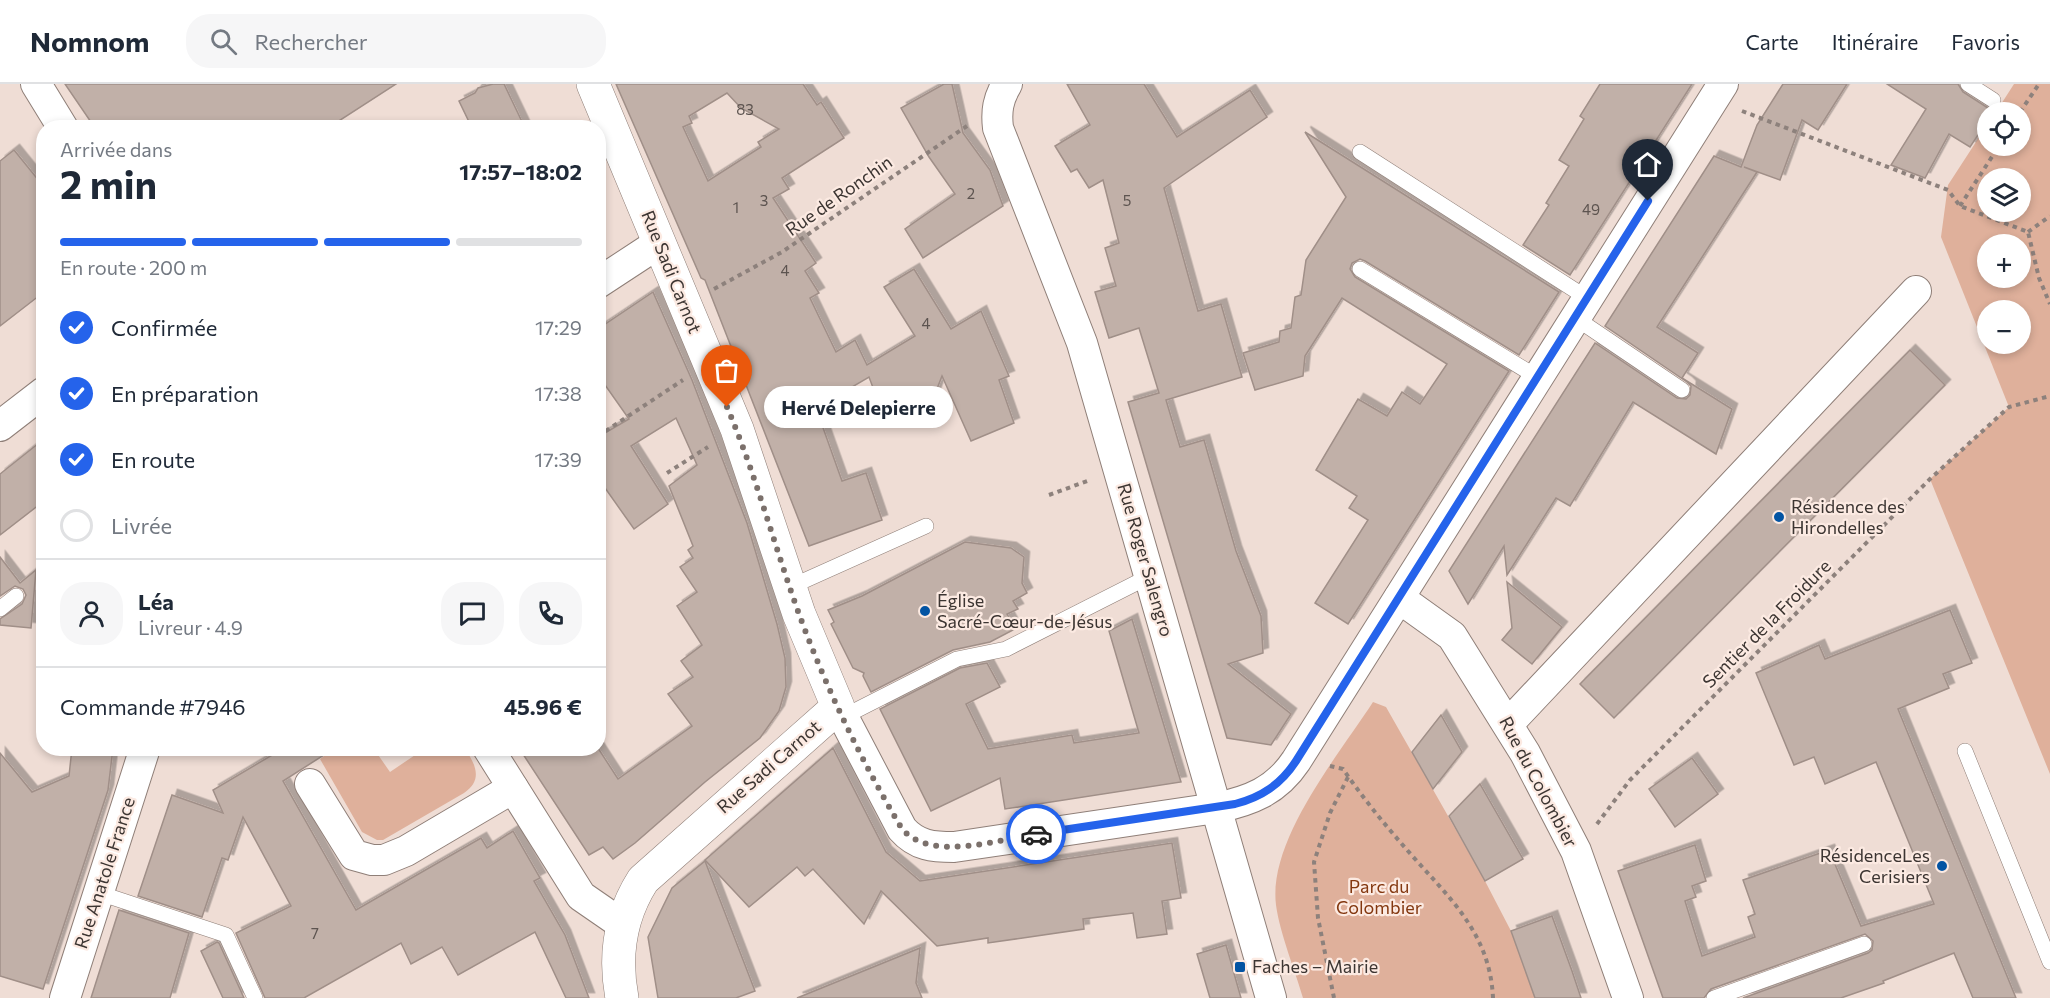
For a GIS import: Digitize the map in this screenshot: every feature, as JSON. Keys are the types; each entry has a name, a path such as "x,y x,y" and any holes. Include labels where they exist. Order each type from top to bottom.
{"street":[{"path":"36,84 58,120"},
{"name":"Rue Sadi Carnot","path":"593,84 737,429 759,488 790,587 840,712 652,868 635,891 623,925 618,956 622,998"},
{"path":"840,712 902,829 910,838 926,845 954,847 1216,808 1245,801 1269,790 1288,773 1296,761 1722,85"},
{"name":"Rue Roger Salengro","path":"1004,90 996,112 998,128 1082,343 1271,998"},
{"path":"606,278 659,243"},
{"path":"1508,724 1916,291"},
{"path":"0,426 36,398"},
{"name":"Rue du Colombier","path":"1400,598 1452,636 1508,724 1576,851 1629,998"},
{"name":"Rue Anatole France","path":"65,998 142,756"},
{"path":"493,756 581,896 623,925"},
{"path":"310,784 354,855 372,860 384,860 406,851 513,788"}],"lane":[{"path":"1968,84 1993,100"},
{"path":"1359,152 1581,307 1682,390"},
{"path":"1360,269 1537,377"},
{"path":"790,587 926,526"},
{"path":"840,712 957,658 1006,649 1150,576"},
{"path":"0,609 16,596"},
{"path":"1965,751 2050,962"},
{"path":"99,893 226,935 255,998"},
{"path":"1714,998 1864,945"}],"path":[{"path":"2027,102 2039,84"},
{"path":"1722,85 1744,113 1948,190 1960,206 2028,232"},
{"name":"Rue de Ronchin","path":"684,305 782,252 968,126 1004,90"},
{"path":"1960,206 1992,156"},
{"path":"2028,232 2050,216"},
{"path":"2028,232 2038,278 2050,303"},
{"path":"606,431 708,363"},
{"name":"Sentier de la Froidure","path":"1576,851 1630,780 1930,479 2009,407 2050,396"},
{"path":"667,473 737,429"},
{"path":"1049,495 1119,470"},
{"path":"1296,761 1343,769 1366,802 1453,899 1479,938 1493,998"},
{"path":"1334,998 1318,918 1314,862 1330,813 1349,777"}],"green space":[{"path":"2014,84 2050,84 2050,774 1930,479 2009,407 1988,354 2031,354 2031,300 1977,300 1977,327 1941,237 1948,185 1977,140 1977,156 2031,156 2031,102 2002,102"},
{"name":"Parc du Colombier","path":"1373,702 1386,707 1485,881 1511,931 1535,998 1303,998 1278,916 1276,880 1283,853 1308,799"},
{"path":"324,756 379,756 390,772 414,756 469,756 475,767 476,778 464,793 383,840 377,840 362,832 320,759"}],"building":[{"path":"65,84 396,84 340,120 90,120"},
{"path":"504,84 521,120 468,120 459,101 475,93 478,88"},
{"path":"616,84 803,84 817,105 821,102 844,138 782,178 789,189 773,198 816,263 805,271 819,293 810,298 836,352 855,340 867,365 915,336 884,287 914,269 951,329 981,311 1009,376 999,380 1014,423 971,441 942,376 929,409 920,404 898,413 892,396 878,401 869,377 816,408 842,481 866,473 882,520 809,546 705,280 701,278","holes":["727,93 741,108 779,129 758,142 761,147 708,181 683,127 692,123 689,116"]},
{"path":"944,84 952,84 963,133 990,170 1003,206 923,258 905,229 955,194 929,157 901,108"},
{"path":"1067,84 1144,84 1177,137 1250,90 1267,117 1164,188 1198,311 1221,304 1242,377 1166,400 1180,447 1204,440 1236,551 1261,616 1263,653 1228,664 1291,714 1271,745 1227,738 1128,402 1159,393 1139,328 1109,338 1095,292 1116,286 1105,248 1119,243 1103,180 1089,188 1077,169 1071,172 1055,146 1090,125"},
{"path":"1600,84 1692,84 1570,275 1523,245 1549,205 1546,203 1569,166 1559,160 1584,119 1580,116"},
{"path":"1783,84 1847,84 1818,130 1802,120 1780,180 1744,167 1757,172 1657,327 1698,353 1682,378 1732,409 1716,454 1633,402 1570,506 1556,498 1507,575 1504,546 1468,604 1449,571 1595,343 1677,398 1686,399 1690,395 1691,386 1687,382 1605,326 1714,156 1741,167 1757,125"},
{"path":"1887,84 1958,84 1963,92 1979,102 1977,136 1970,147 1949,134 1925,178 1891,165 1926,109"},
{"path":"1305,132 1559,292 1519,355 1365,261 1360,259 1352,263 1350,269 1355,277 1509,371 1348,624 1315,603 1368,520 1349,508 1357,496 1316,470 1358,399 1387,416 1402,392 1420,404 1447,364 1342,298 1305,356 1303,376 1255,390 1243,353 1279,342 1280,331 1291,328 1295,297 1301,295 1306,260 1346,197"},
{"path":"14,150 36,177 36,298 0,326 0,161"},
{"path":"653,292 692,380 747,523 777,624 785,658 786,687 779,711 760,738 613,859 603,847 589,855 524,756 603,756 618,779 692,726 668,694 693,677 681,661 702,645 677,606 697,592 680,567 693,558 688,550 693,546 669,486 697,465 676,418 631,446 668,504 634,529 606,489 606,432 629,419 606,386 606,324"},
{"name":"Résidence des Hirondelles","path":"1910,350 1945,385 1614,718 1580,684"},
{"path":"36,445 36,507 0,535 0,474"},
{"name":"Église Sacré-Cœur-de-Jésus","path":"965,542 1011,548 1024,557 1022,583 1027,593 1013,601 1018,609 1007,614 1015,629 990,642 953,650 871,692 863,676 864,673 853,668 831,624 834,622 828,610 862,596"},
{"path":"0,557 20,583 36,570 31,628 0,625 0,619 22,604 26,595 23,589 15,586 0,596"},
{"path":"1507,582 1562,627 1532,664 1502,640 1512,628"},
{"path":"1950,610 1972,663 1943,674 1949,688 1898,709 2016,998 1973,998 1954,953 1883,981 1884,983 1841,998 1743,998 1868,953 1872,950 1873,941 1865,934 1711,989 1704,998 1663,998 1618,871 1695,845 1706,881 1692,886 1696,897 1685,901 1702,956 1755,937 1748,917 1755,914 1743,880 1829,850 1861,926 1934,904 1876,762 1825,784 1814,757 1794,765 1756,673 1819,645 1825,659"},
{"path":"1132,619 1181,782 1005,809 1000,778 931,811 880,709 960,668 987,663 1000,687 966,704 988,749 1072,735 1074,743 1139,733 1109,631"},
{"path":"1441,715 1462,752 1433,789 1412,752"},
{"path":"833,748 886,852 920,881 1172,843 1181,898 1162,901 1167,934 1137,938 1133,913 1083,919 1084,929 988,943 988,938 937,946 881,891 864,924 813,869 805,876 797,867 749,907 705,860"},
{"path":"0,753 32,792 69,776 71,756 112,756 108,790 43,989 0,976"},
{"path":"270,756 322,756 283,781 356,910 481,838 487,848 513,831 540,878 534,881 565,935 589,998 566,998 535,932 458,975 442,947 411,964 401,943 304,998 265,998 236,933 291,906 243,817 228,860 222,858 202,917 138,896 172,795 223,813 213,790"},
{"path":"1692,758 1718,794 1675,827 1649,789"},
{"path":"1480,784 1523,859 1485,881 1449,816"},
{"path":"705,861 755,991 736,998 658,998 648,937 672,888"},
{"path":"119,910 189,933 170,998 91,998"},
{"path":"1552,916 1581,998 1535,998 1511,931"},
{"path":"217,942 244,998 223,998 201,951"},
{"path":"1226,945 1241,998 1210,998 1197,954"},
{"path":"920,948 916,983 922,998 797,998"}],"way so far":[{"path":"727,407 759,488 810,643 838,707 902,829 918,843 937,847 954,847 1036,834"}],"place":[{"name":"Hervé Delepierre","path":"727,407"},
{"name":"Résidence des Hirondelles","path":"1779,517"},
{"name":"Église Sacré-Cœur-de-Jésus","path":"925,611"},
{"name":"RésidenceLes Cerisiers","path":"1942,866"},
{"name":"Faches – Mairie","path":"1240,967"}],"route":[{"path":"1036,834 1235,804 1256,797 1279,783 1296,761 1400,598 1648,201"}]}
